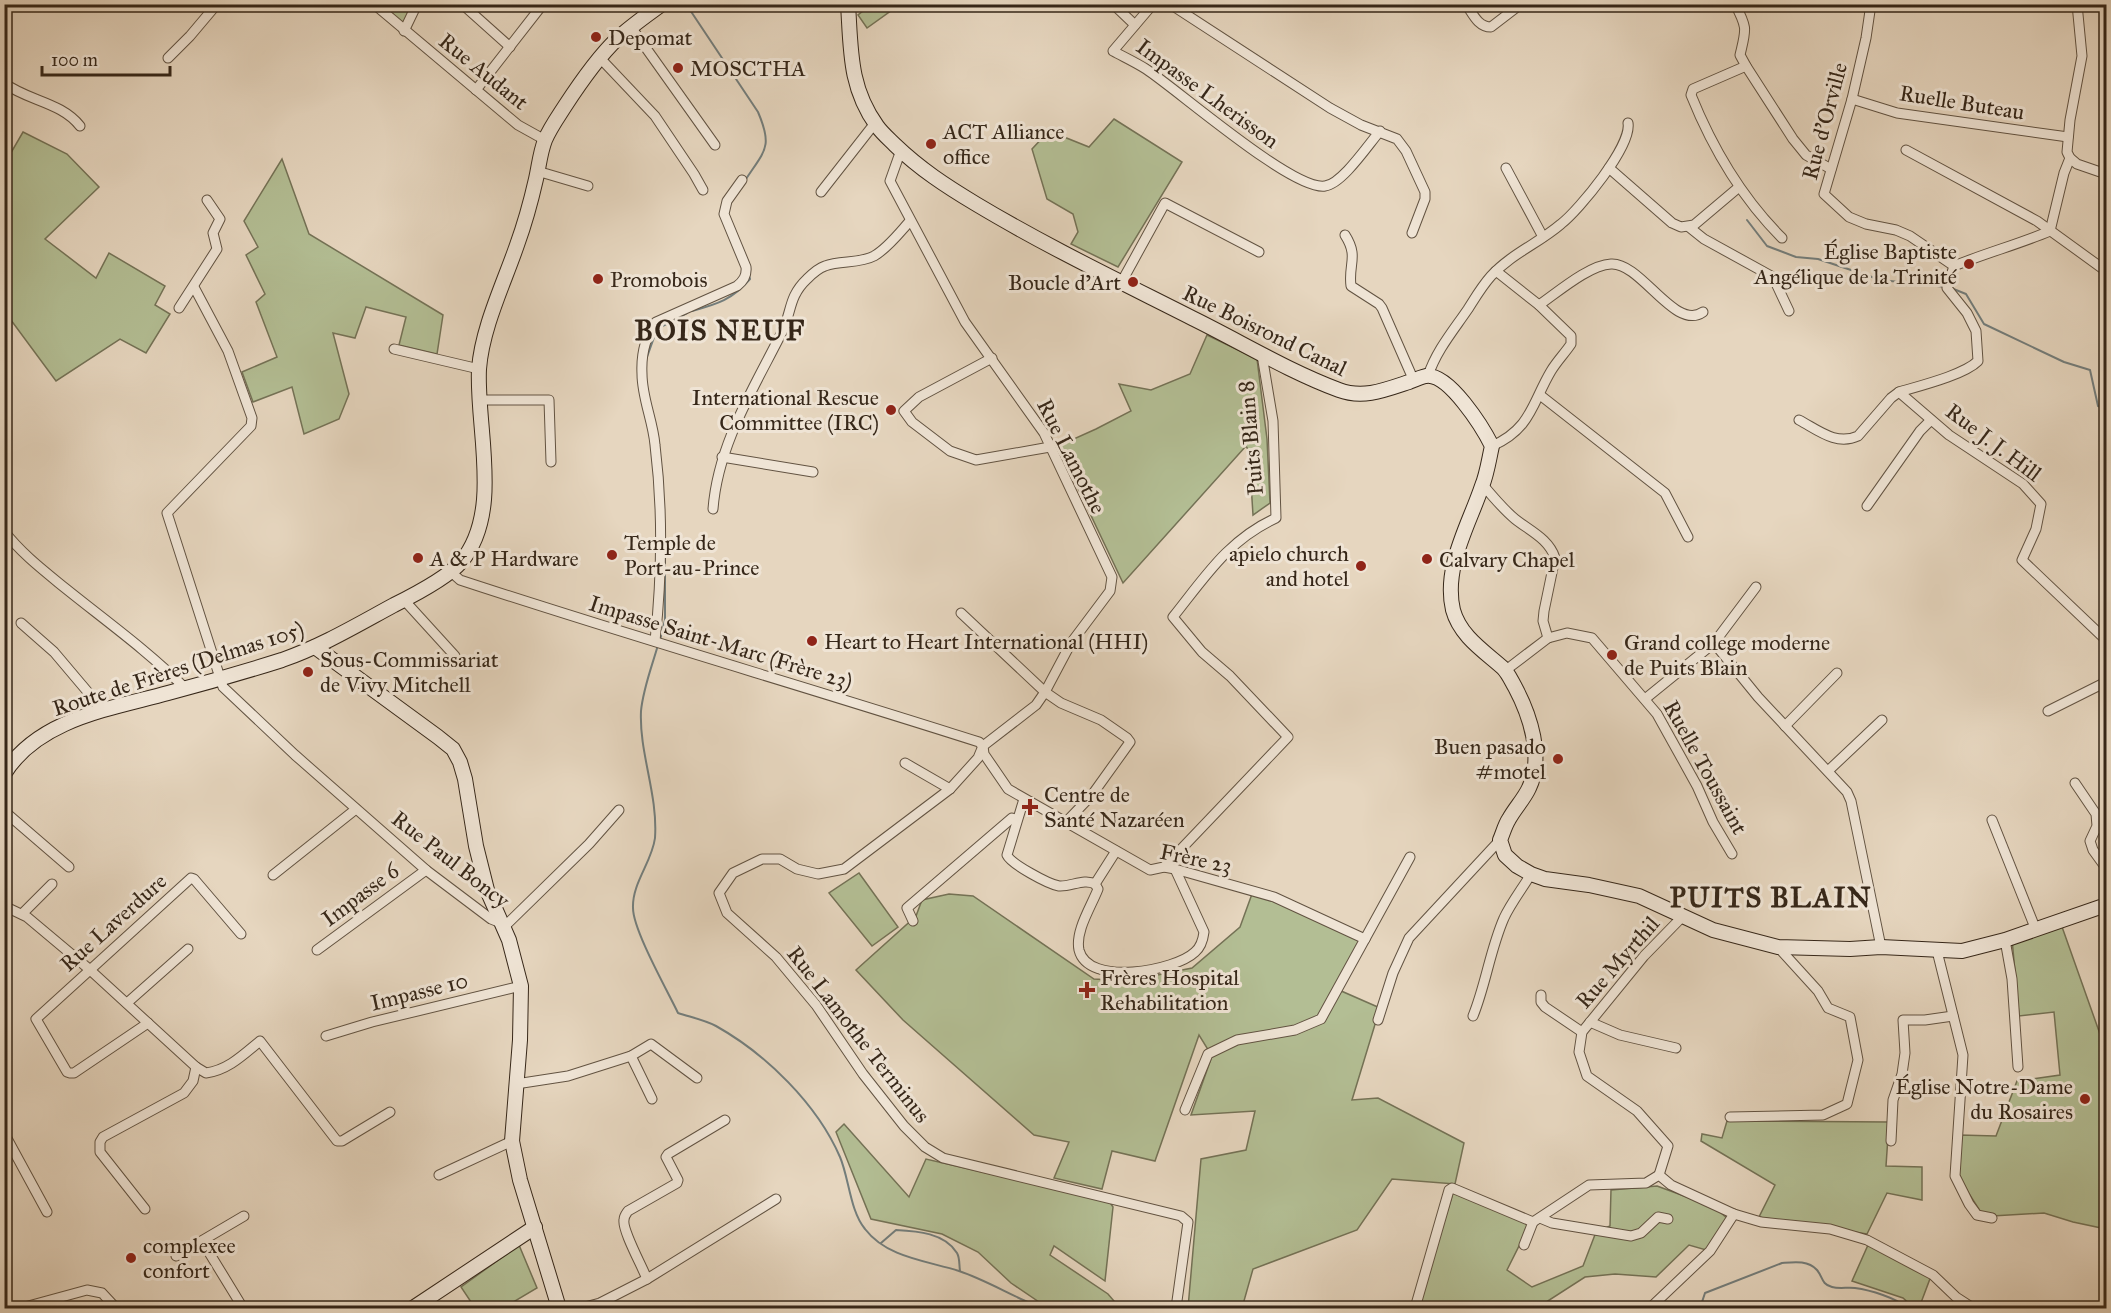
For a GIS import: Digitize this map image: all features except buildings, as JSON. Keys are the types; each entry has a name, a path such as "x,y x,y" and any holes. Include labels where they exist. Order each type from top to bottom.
{"street":[{"path":"168,58 217,4"},
{"name":"Rue Audant","path":"374,4 404,32 518,125 545,140"},
{"path":"404,32 417,4"},
{"path":"462,4 474,8 510,47"},
{"path":"476,90 543,4"},
{"name":"Route de Frères (Delmas 105)","path":"6,770 23,750 63,724 103,710 219,679 315,647 404,600 458,565 477,535 482,514 484,492 479,369 486,335 526,221 545,140 572,96 600,58 631,27 662,4"},
{"name":"Rue Boisrond Canal","path":"848,4 853,76 865,108 875,123 901,150 919,168 938,181 1026,234 1262,355 1339,390 1356,395 1375,393 1428,376"},
{"path":"1113,4 1136,25 1153,4"},
{"path":"1170,4 1330,108 1360,125 1397,138 1420,178 1425,192 1425,199 1412,233"},
{"path":"1466,4 1479,23 1487,27 1491,27 1521,4"},
{"path":"1735,4 1745,25 1746,35 1740,55 1746,66 1793,139 1806,154 1831,169"},
{"name":"Rue d'Orville","path":"1871,4 1852,99 1824,194 1849,218 1910,236 1954,266"},
{"path":"2078,4 2082,57 2067,152 2077,164 2106,174"},
{"name":"Impasse Lherisson","path":"1136,25 1113,51 1145,68 1279,168 1312,186 1329,185 1341,177 1380,131"},
{"path":"631,27 715,145"},
{"path":"600,58 655,116 703,190"},
{"path":"1746,66 1691,92 1698,113 1739,187 1760,217 1782,238"},
{"path":"4,83 65,111 80,126"},
{"name":"Ruelle Buteau","path":"1852,99 1897,113 2068,137"},
{"path":"821,192 875,123"},
{"path":"1378,1020 1393,973 1409,939 1500,840 1508,820 1529,788 1534,772 1535,751 1530,724 1522,700 1506,670 1467,636 1454,612 1454,566 1462,537 1483,485 1492,446 1475,415 1458,396 1439,379 1428,376 1434,359 1496,271 1518,253 1562,224 1585,200 1609,168 1627,134 1628,123"},
{"name":"Rue Lamothe","path":"901,150 890,181 965,322 1044,433 1112,577 1113,584 1071,643 1046,692 1036,705 983,746"},
{"path":"1906,150 2037,221 2106,271"},
{"path":"2050,231 2064,173 2070,158"},
{"path":"1506,168 1543,237"},
{"path":"1609,168 1672,223 1681,227 1689,227 1739,187"},
{"path":"537,171 588,186"},
{"path":"655,641 660,584 660,529 655,446 642,375 645,343 656,322 742,282 747,272 746,267 724,214 727,201 742,180"},
{"path":"179,308 217,249 213,233 220,219 207,200"},
{"path":"1121,283 1165,203 1259,252"},
{"path":"713,508 715,486 722,458 760,372 784,329 793,296 806,280 825,266 850,263 874,256 910,221"},
{"path":"1689,227 1704,239 1773,277 1790,311"},
{"path":"1799,420 1835,439 1843,441 1852,439 1858,436 1899,392 1972,367 1978,361 1976,331 1948,286 1954,266 2050,231"},
{"path":"1345,235 1354,252 1351,286 1382,308 1414,381"},
{"path":"1539,305 1588,272 1613,263 1624,266 1673,308 1686,316 1698,316 1703,312"},
{"path":"1492,446 1506,440 1521,426 1540,395 1551,371 1571,344 1571,336 1539,305 1496,271"},
{"path":"194,287 228,351 252,418 251,426 167,513 219,679"},
{"path":"394,349 479,369"},
{"name":"Puits Blain 8","path":"1164,867 1288,737 1230,676 1202,652 1173,617 1224,553 1261,525 1276,518 1273,421 1262,355"},
{"path":"992,358 919,397 904,411 912,422 950,451 976,460 1050,447"},
{"name":"Rue J. J. Hill","path":"1899,392 1949,435 2023,484 2041,504 2036,530 2022,560 2106,640"},
{"path":"1540,395 1665,493 1688,537"},
{"path":"479,400 549,400 551,462"},
{"path":"1867,506 1920,431 1931,420"},
{"path":"722,458 813,472"},
{"path":"1483,485 1516,520 1547,543 1555,558 1543,621 1548,638 1506,670"},
{"path":"4,531 19,549 90,609 158,661 186,688"},
{"name":"Impasse Saint-Marc (Frère 23)","path":"450,572 460,580 557,613 655,641 980,742 983,746"},
{"path":"1645,699 1714,643 1756,587"},
{"path":"404,600 455,656"},
{"path":"961,613 1046,692 1061,703 1101,720 1130,742 1092,795 1066,822"},
{"path":"21,624 54,652 103,710"},
{"name":"Ruelle Toussaint","path":"1548,638 1567,633 1592,638 1645,699 1657,714 1732,854"},
{"path":"1714,643 1758,697 1847,792 1851,801 1881,947"},
{"path":"315,647 453,749 465,779 476,846 487,890 502,925 589,844 619,810"},
{"path":"1785,726 1836,673"},
{"name":"Rue Paul Boncy","path":"219,679 223,687 426,870 502,925 509,940 521,986 520,1040 512,1141 520,1180 559,1308"},
{"path":"2048,711 2106,682"},
{"path":"1828,771 1882,720"},
{"name":"Frère 23","path":"983,746 984,754 1008,789 1150,870 1164,867 1175,869 1274,897 1365,939"},
{"name":"Rue Lamothe Terminus","path":"983,746 978,758 950,789 844,869 818,874 797,869 780,859 762,859 733,873 719,892 727,913 783,965 816,1005 870,1083 904,1126 925,1147 943,1158 1181,1216 1185,1219 1188,1222 1176,1308"},
{"path":"905,763 950,789"},
{"path":"2075,783 2096,814 2097,826 2090,841 2093,850 2106,868"},
{"path":"1024,799 1006,855 1012,862 1052,884 1060,886 1090,881 1095,884 1098,890 1079,935 1079,952 1088,963 1103,971 1127,972 1161,969 1182,961 1196,951 1204,932 1175,869"},
{"path":"273,875 356,809"},
{"path":"4,811 69,867"},
{"path":"913,921 907,908 1012,818 1017,819"},
{"path":"1992,820 2036,930"},
{"path":"1500,840 1505,855 1517,866 1531,874 1545,879 1589,885 1639,896 1713,930 1778,947 1850,950 1881,947 1962,951 2106,909"},
{"path":"1095,884 1116,851"},
{"path":"1185,1110 1208,1054 1237,1040 1295,1030 1321,1019 1410,857"},
{"name":"Impasse 6","path":"317,950 426,870"},
{"path":"1473,1016 1504,918 1531,874"},
{"name":"Rue Laverdure","path":"148,1023 70,1074 36,1022 37,1016 191,878 241,934"},
{"path":"22,914 52,884"},
{"path":"4,906 27,917 89,969 196,1067 206,1073 228,1066 260,1041 337,1140 342,1141 390,1112"},
{"name":"Rue Myrthil","path":"1659,1175 1668,1146 1637,1111 1587,1076 1579,1052 1582,1032 1644,956 1684,915"},
{"path":"2005,940 2012,978 2018,1067"},
{"path":"1730,1117 1823,1115 1847,1104 1858,1060 1850,1017 1828,1008 1818,991 1778,947"},
{"path":"126,1003 189,949"},
{"path":"1937,951 1963,1055 1955,1176 1977,1215 1992,1218"},
{"name":"Impasse 10","path":"326,1036 372,1022 521,986"},
{"path":"1541,995 1541,1002 1545,1007 1582,1032"},
{"path":"1891,1141 1893,1100 1902,1074 1905,1053 1903,1020 1953,1016"},
{"path":"1590,1022 1620,1035 1676,1048"},
{"path":"516,1084 568,1076 631,1056 648,1044 697,1078"},
{"path":"631,1056 652,1099"},
{"path":"145,1209 100,1152 100,1142 103,1137 184,1093 194,1081 196,1067"},
{"path":"647,1279 625,1230 623,1221 625,1215 628,1211 677,1184 678,1180 666,1157 668,1154 725,1120"},
{"path":"4,1133 48,1212"},
{"path":"439,1175 512,1141"},
{"path":"1524,1245 1536,1220 1589,1185 1646,1183 1659,1175 1671,1185 1734,1214 1761,1222 1830,1229 1867,1240 1933,1275 1956,1297 1973,1308"},
{"path":"1415,1308 1449,1190 1452,1188 1536,1220 1631,1236 1641,1233 1658,1217 1668,1219"},
{"path":"581,1308 600,1303 647,1279 776,1199"},
{"path":"1650,1308 1710,1251 1734,1214"},
{"path":"176,1256 244,1216"},
{"path":"413,1308 534,1227"},
{"path":"202,1241 242,1308"},
{"path":"21,1308 87,1290 102,1293 116,1308"},
{"path":"1327,1308 1346,1308"}],"green space":[{"path":"872,4 888,5 892,10 867,28 858,15"},
{"path":"372,5 412,5 402,25"},
{"path":"1114,119 1182,162 1118,267 1071,244 1078,232 1073,214 1047,199 1032,149 1049,131 1089,147"},
{"path":"23,132 67,154 99,187 45,239 96,278 109,253 165,286 155,305 170,314 146,353 120,339 56,381 5,312 5,163"},
{"path":"282,159 309,234 443,315 437,354 399,345 406,317 366,307 355,338 333,333 349,394 339,419 304,434 292,387 253,402 242,372 277,357 256,302 265,294 246,255 258,247 244,221"},
{"path":"1207,335 1257,359 1267,439 1270,503 1253,515 1249,451 1246,446 1123,583 1058,446 1131,411 1119,384 1151,390 1190,374"},
{"path":"859,873 898,927 872,946 829,893"},
{"path":"949,894 973,896 1094,979 1128,981 1192,968 1240,927 1252,894 1273,901 1362,941 1339,990 1380,1008 1352,1100 1378,1098 1464,1143 1455,1184 1392,1179 1357,1230 1253,1269 1242,1308 1188,1308 1201,1159 1246,1150 1255,1111 1191,1115 1212,1056 1199,1035 1155,1161 1112,1151 1102,1189 1054,1178 1069,1142 1034,1135 903,1020 856,970 916,916 922,900"},
{"path":"2061,924 2106,1051 2106,1229 2044,1213 1992,1216 1982,1214 1957,1175 1960,1135 1996,1136 2017,1081 2060,1075 2054,1012 2019,1016 2012,939"},
{"path":"1727,1121 1889,1122 1886,1166 1922,1167 1922,1200 1887,1193 1867,1234 1759,1217 1775,1185 1701,1141 1702,1134 1722,1138"},
{"path":"844,1124 909,1197 926,1159 1109,1201 1113,1207 1105,1281 1054,1246 1050,1255 1108,1294 1120,1308 1048,1308 1011,1283 978,1252 942,1234 871,1219 836,1132"},
{"path":"1657,1186 1714,1207 1728,1219 1706,1250 1689,1245 1656,1277 1615,1274 1585,1277 1537,1308 1417,1308 1453,1193 1530,1224 1507,1270 1532,1287 1583,1266 1596,1232 1610,1226 1611,1190"},
{"path":"519,1245 537,1288 503,1308 475,1308 461,1287"},
{"path":"1868,1245 1931,1276 1919,1308 1914,1308 1903,1298 1852,1281"}],"waterway":[{"path":"686,4 758,112 763,124 765,148 746,179"},
{"path":"1747,220 1767,246 1796,257 1818,259 1881,280 1946,287"},
{"path":"692,311 730,297 750,279 749,275"},
{"path":"1951,288 1966,294 1984,324 2064,362 2090,370 2098,406 2106,409"},
{"path":"647,357 657,329 687,313"},
{"path":"660,640 665,620 665,535"},
{"path":"658,645 641,711 643,742 654,806 655,838 636,890 633,908 634,918 644,945 678,1013 712,1024 735,1037 771,1066 804,1100 830,1137 843,1165 856,1213 860,1222 874,1239 909,1257 977,1278 1037,1308"},
{"path":"881,1243 896,1230 930,1234 952,1246 959,1259 960,1271"},
{"path":"1700,1308 1705,1293 1782,1263 1796,1262 1813,1267 1828,1286 1855,1288 1875,1293 1897,1301 1907,1308"}],"place":[{"name":"Depomat","path":"596,37"},
{"name":"MOSCTHA","path":"678,68"},
{"name":"ACT Alliance office","path":"931,144"},
{"name":"Église Baptiste Angélique de la Trinité","path":"1969,264"},
{"name":"Promobois","path":"598,279"},
{"name":"Boucle d’Art","path":"1133,282"},
{"name":"International Rescue Committee (IRC)","path":"891,410"},
{"name":"Temple de Port-au-Prince","path":"612,555"},
{"name":"A & P Hardware","path":"418,558"},
{"name":"Calvary Chapel","path":"1427,559"},
{"name":"apielo church and hotel","path":"1361,566"},
{"name":"Heart to Heart International (HHI)","path":"812,641"},
{"name":"Grand college moderne de Puits Blain","path":"1612,655"},
{"name":"Sous-Commissariat de Vivy Mitchell","path":"308,672"},
{"name":"Buen pasado #motel","path":"1558,759"},
{"name":"Centre de Santé Nazaréen","path":"1030,807"},
{"name":"Frères Hospital Rehabilitation","path":"1087,990"},
{"name":"Église Notre-Dame du Rosaires","path":"2085,1099"},
{"name":"complexee confort","path":"131,1258"}],"district":[{"name":"BOIS NEUF","path":"720,330"},
{"name":"PUITS BLAIN","path":"1771,897"}]}
